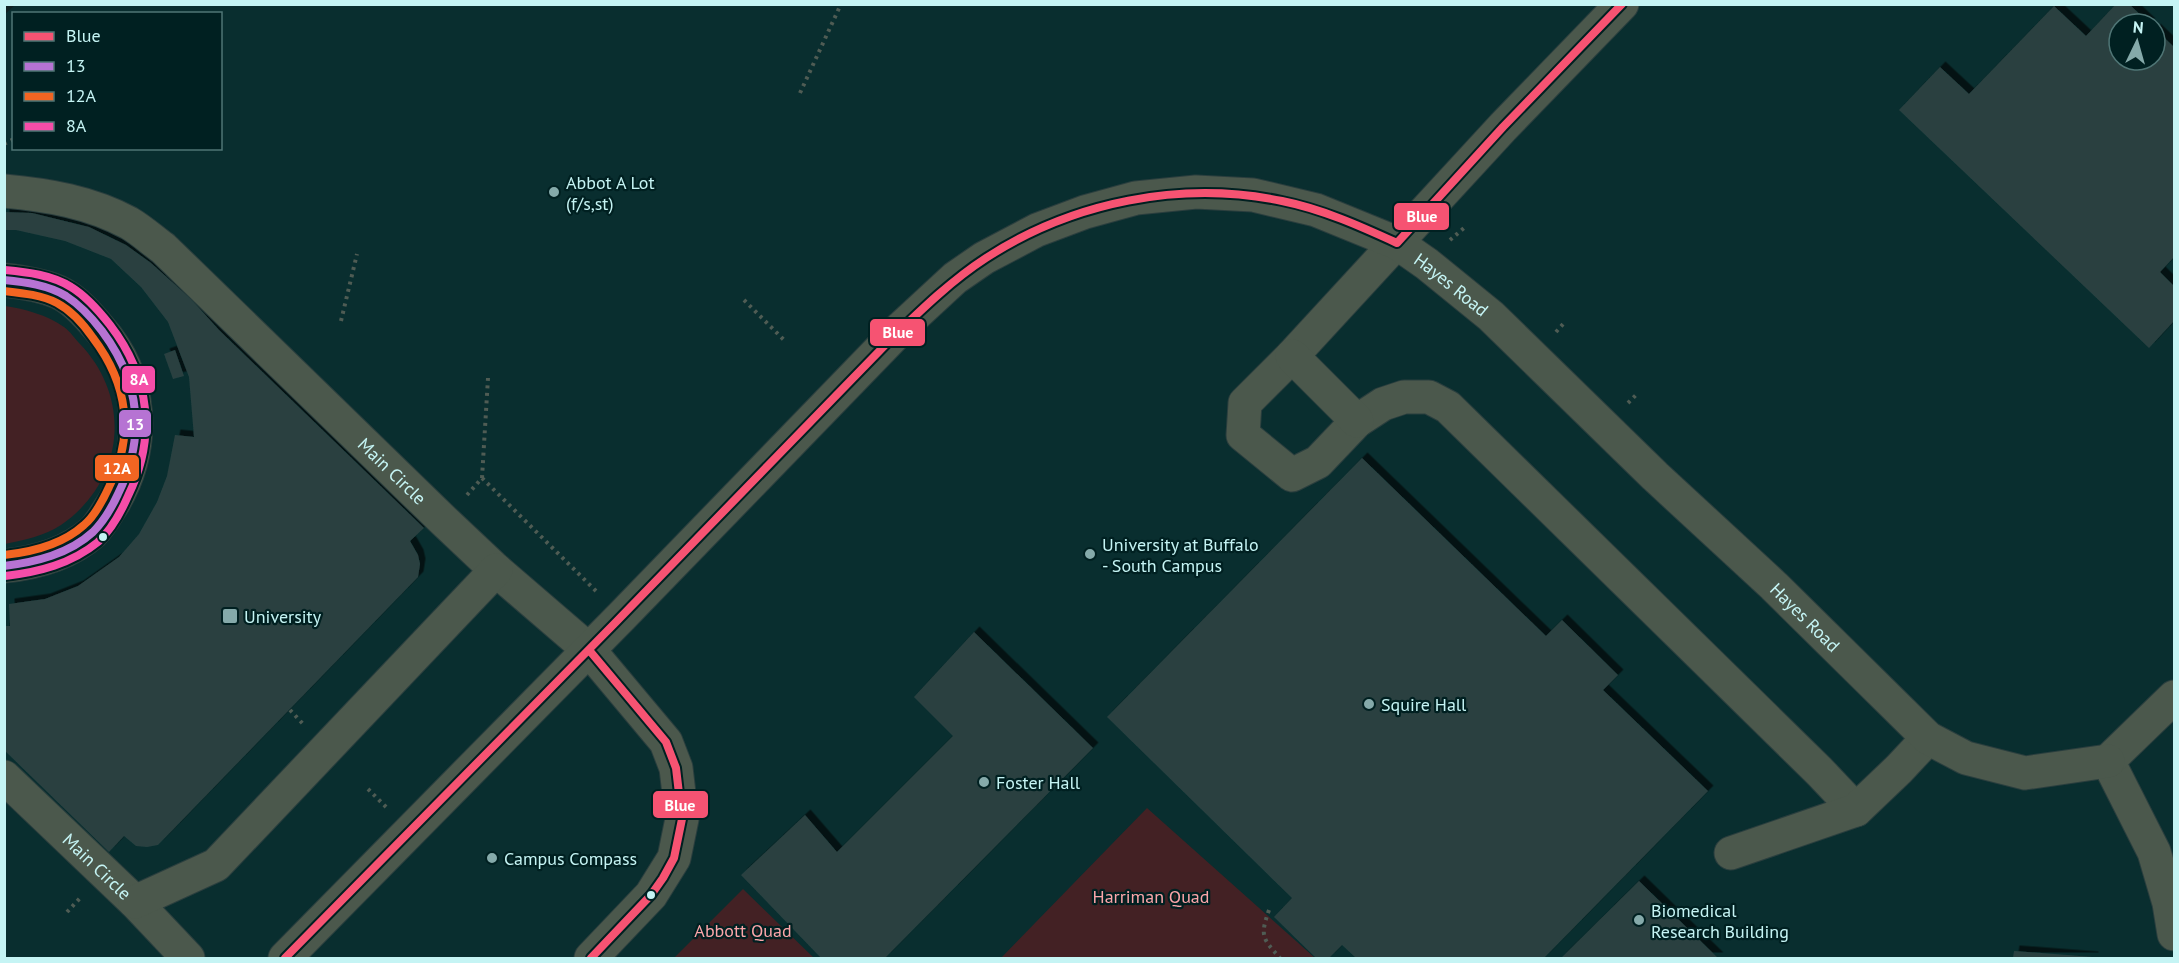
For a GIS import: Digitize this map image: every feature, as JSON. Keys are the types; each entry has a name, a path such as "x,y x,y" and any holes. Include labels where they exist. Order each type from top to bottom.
{"street":[{"path":"1622,4 1503,127 1292,356 1245,403 1243,435 1292,475 1318,462 1357,421 1383,404 1404,397 1429,397 1448,407 1856,810"},
{"name":"Main Circle","path":"4,191 48,196 93,207 130,224 163,248 496,570 589,650 666,742 676,768 682,819 674,858 651,896 591,958"},
{"name":"Hayes Road","path":"285,958 589,650 909,320 984,258 1037,230 1085,212 1136,198 1196,192 1253,195 1316,210 1396,243 1427,264 1491,316 1654,476 1774,586 1928,738 1966,758 2025,773 2108,761"},
{"path":"4,280 42,286 60,293 79,307 112,342 129,379 136,406 137,430 126,477 114,501 94,531 50,557 36,562 4,566"},
{"path":"1292,356 1357,421"},
{"path":"135,902 216,865 496,570"},
{"path":"2175,697 2108,761 2154,852 2169,903 2175,934"},
{"path":"1731,853 1856,810 1928,738"},
{"name":"Main Circle","path":"4,777 135,902 188,958"}],"path":[{"path":"800,93 841,4"},
{"path":"1445,245 1464,228"},
{"path":"341,321 357,254"},
{"path":"744,300 784,340"},
{"path":"466,496 482,478 488,378"},
{"path":"482,478 605,600"},
{"path":"290,710 305,727"},
{"path":"368,789 389,810"},
{"path":"1269,910 1263,929 1267,944 1280,958"}],"shaded area":[{"name":"University at Buffalo - South Campus","path":"15,5 2174,5 2174,958 5,958 4,15"}],"green space":[{"path":"5,306 50,319 66,329 80,344 97,366 108,389 114,414 114,439 109,463 98,486 82,507 61,525 48,532 5,544"},
{"name":"Harriman Quad","path":"1147,808 1315,958 1001,958"},
{"name":"Abbott Quad","path":"743,889 814,958 674,958"}],"building":[{"path":"2116,4 2129,4 2137,12 2108,12"},
{"path":"2054,6 2086,36 2107,14 2107,72 2167,72 2167,40 2174,47 2174,257 2160,272 2174,286 2174,321 2149,348 1899,110 1940,67 1969,94"},
{"path":"4,212 32,213 89,227 126,245 151,263 191,299 219,330 424,528 410,541 420,564 418,577 158,845 136,846 124,836 109,852 4,750 4,626 10,626 9,604 45,599 78,586 119,557 139,534 157,502 167,476 175,435 194,437 189,377 168,322 141,287 111,259 65,241 16,230 4,230"},
{"path":"175,350 184,376 173,379 164,354"},
{"name":"Squire Hall","path":"1362,458 1546,636 1562,620 1618,675 1603,690 1708,791 1544,958 1356,958 1342,945 1329,958 1316,958 1274,917 1292,898 1107,717"},
{"name":"Foster Hall","path":"974,632 1093,748 885,958 821,958 741,875 805,815 837,852 953,736 914,697"},
{"name":"Biomedical Research Building","path":"1639,881 1718,958 1561,958"},
{"path":"2014,951 2093,957 2093,958 2013,958"}],"transit line":[{"name":"Blue","path":"285,958 893,337 938,295 973,267 1019,239 1054,223 1091,210 1167,195 1205,193 1244,195 1297,204 1355,224 1397,243 1503,127 1622,4"},
{"name":"8A","path":"5,270 39,275 64,283 97,309 110,325 134,365 141,386 146,430 137,474 119,514 103,537 88,550 54,566 5,576"},
{"name":"13","path":"4,280 52,289 66,296 86,312 115,350 131,390 135,410 133,452 127,473 118,494 100,524 84,540 52,556 4,566"},
{"name":"12A","path":"4,291 51,300 68,310 82,323 105,355 114,373 124,410 125,429 117,468 101,502 88,521 75,532 57,542 26,552 4,555"},
{"name":"Blue","path":"589,650 666,742 676,768 682,819 674,858 663,878 651,895 591,958"}],"place":[{"name":"Abbot A Lot (f/s,st)","path":"554,192"},
{"name":"University at Buffalo - South Campus","path":"1090,554"},
{"name":"University","path":"230,616"},
{"name":"Squire Hall","path":"1369,704"},
{"name":"Foster Hall","path":"984,782"},
{"name":"Campus Compass","path":"492,858"},
{"name":"Biomedical Research Building","path":"1639,920"}]}
